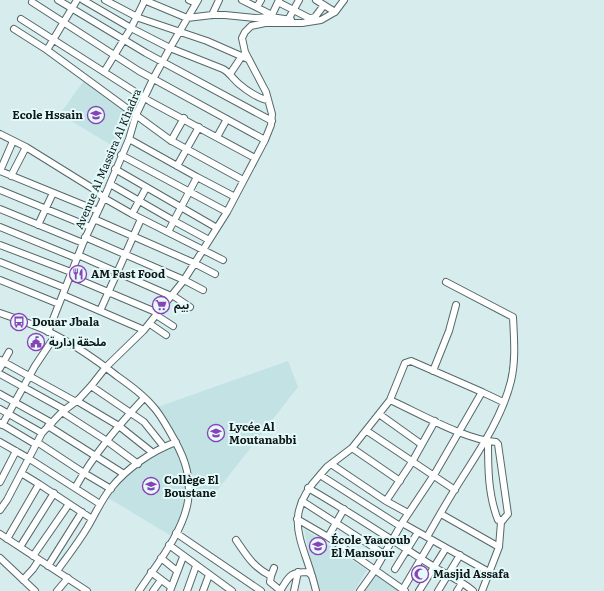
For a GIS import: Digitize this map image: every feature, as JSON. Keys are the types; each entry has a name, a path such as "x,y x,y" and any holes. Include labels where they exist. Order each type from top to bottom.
{"street":[{"path":"58,0 162,62 272,121"},
{"path":"47,50 77,0"},
{"path":"83,0 131,28 170,48 223,69 239,84 262,99 268,100"},
{"path":"105,0 137,16 245,57"},
{"path":"104,72 131,28 145,0 188,18 212,15 231,15 255,18 272,16"},
{"path":"189,0 197,2"},
{"path":"212,15 219,0"},
{"path":"242,0 272,16 288,20 311,19 317,15 324,5"},
{"path":"257,7 261,0"},
{"path":"288,20 299,0"},
{"path":"316,0 335,12"},
{"path":"0,510 7,500 42,433 91,386 106,367 150,324 184,280 227,212 255,158 272,121 266,92 245,57 242,38 245,32 251,26 270,23 314,22 327,18 335,12 344,0"},
{"path":"272,16 278,1 311,19"},
{"path":"32,2 114,56 264,140"},
{"name":"Avenue Al Massira Al Khadra","path":"48,332 84,240 129,139 136,115 162,62 197,2"},
{"path":"21,19 145,98 255,158"},
{"path":"14,29 47,50 186,150 243,180"},
{"path":"230,74 245,57"},
{"path":"171,140 184,118"},
{"path":"217,137 227,119"},
{"path":"177,166 199,127"},
{"path":"0,134 26,147 92,188 104,198 132,214 223,260"},
{"path":"129,139 235,197"},
{"path":"13,141 0,171 98,211"},
{"path":"11,176 26,147"},
{"path":"122,155 227,212"},
{"path":"115,169 217,228"},
{"path":"168,232 197,177"},
{"path":"110,184 139,202 209,240"},
{"path":"132,214 146,188"},
{"path":"0,190 90,227"},
{"path":"38,225 53,193"},
{"path":"0,209 38,225 125,254 203,290"},
{"path":"94,219 194,263 215,274"},
{"path":"100,310 141,219"},
{"path":"0,227 118,272 172,295 190,307"},
{"path":"0,245 70,274 157,314 173,326"},
{"path":"0,262 144,330"},
{"path":"0,280 59,304"},
{"path":"297,519 328,537 404,590 421,559 441,514 487,441 503,402 513,369 513,317 446,282"},
{"path":"433,371 456,305"},
{"path":"0,313 48,332 79,349 106,367 144,398 156,410 176,442 187,467 189,481 186,511 183,520 169,546 151,572 142,590"},
{"path":"150,324 166,335"},
{"path":"55,336 1,424 36,443 110,489"},
{"path":"0,368 2,361 9,352"},
{"path":"2,361 76,401 118,426 153,454"},
{"path":"316,591 314,580 299,536 297,519 299,506 308,488 331,464 352,448 367,431 390,400 405,363 411,361 503,402"},
{"path":"0,374 64,411 138,464"},
{"path":"91,386 131,412 150,427 164,446"},
{"path":"360,591 375,570 408,513 434,475 482,392"},
{"path":"0,394 124,474"},
{"path":"75,488 95,456 118,426 144,398"},
{"path":"390,400 459,432 487,441 496,442 500,448 508,514 501,522 499,547 482,591"},
{"path":"0,409 42,433"},
{"path":"379,414 421,444"},
{"path":"386,501 412,462 435,421"},
{"path":"367,431 455,490"},
{"path":"487,441 490,490 498,520 503,520"},
{"path":"57,571 110,489 124,474 138,464 164,446 176,442"},
{"path":"0,443 28,458 100,504"},
{"path":"352,448 400,481"},
{"path":"0,482 16,451"},
{"path":"331,464 386,501 408,513"},
{"path":"21,473 92,519"},
{"path":"320,476 401,525 418,532 489,572"},
{"path":"7,539 40,484"},
{"path":"308,488 344,509 473,591"},
{"path":"20,547 54,493"},
{"path":"0,497 7,500"},
{"path":"302,501 384,554"},
{"path":"23,580 33,569 36,558 69,504"},
{"path":"328,537 344,509"},
{"path":"48,566 82,512"},
{"path":"441,514 499,547"},
{"path":"395,569 418,532"},
{"path":"176,533 261,591"},
{"path":"0,534 84,590"},
{"path":"236,540 247,557 259,570 270,576"},
{"path":"169,546 209,575 221,588 232,591"},
{"path":"419,591 446,548"},
{"path":"438,591 460,556"},
{"path":"151,572 170,589 183,557"},
{"path":"0,558 35,591"},
{"path":"161,558 177,571"},
{"path":"187,591 196,566"},
{"path":"274,568 270,576 271,584 280,591 290,575 298,572 308,572 314,580"},
{"path":"294,591 298,572"},
{"path":"203,591 209,575"},
{"path":"57,591 68,578"},
{"path":"153,591 161,580"},
{"path":"457,591 462,583"}],"shaded area":[{"name":"Ecole Hssain","path":"85,79 132,116 119,150 60,114"},
{"name":"Lycée Al Moutanabbi","path":"288,361 298,387 220,487 208,500 188,483 187,501 173,537 105,496 128,474 165,447 175,442 152,409"},
{"name":"École Yaacoub El Mansour","path":"304,529 367,570 354,591 317,591"},
{"path":"374,573 401,588 407,591 361,591"}],"place":[{"name":"Ecole Hssain","path":"96,115"},
{"name":"AM Fast Food","path":"78,274"},
{"name":"بيم","path":"161,305"},
{"name":"Douar Jbala","path":"19,322"},
{"name":"ملحقة إدارية","path":"36,342"},
{"name":"Lycée Al Moutanabbi","path":"216,433"},
{"name":"Collège El Boustane","path":"151,486"},
{"name":"École Yaacoub El Mansour","path":"318,546"},
{"name":"Masjid Assafa","path":"420,574"}]}
